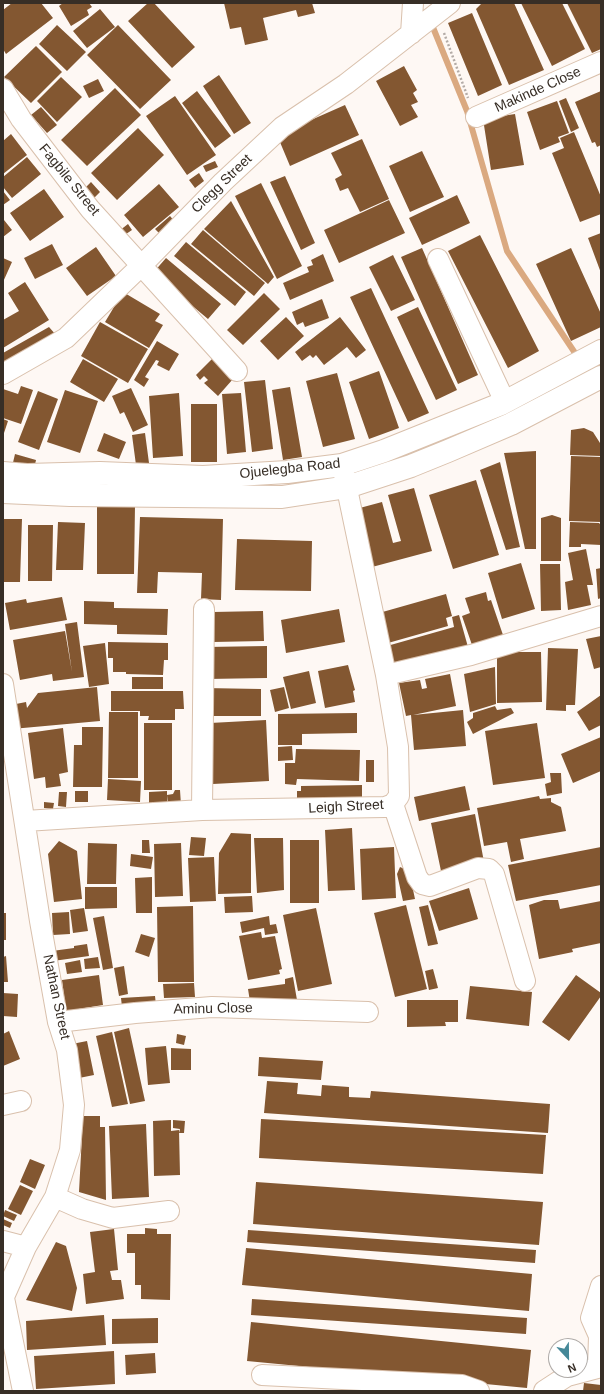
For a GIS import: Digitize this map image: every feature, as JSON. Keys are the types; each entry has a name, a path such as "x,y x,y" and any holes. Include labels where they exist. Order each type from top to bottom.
{"main road":[{"name":"Ojuelegba Road","path":"3,473 203,477 288,472 342,465 391,448 505,402 597,353"},
{"name":"Ojuelegba Road","path":"3,492 70,495 282,497 347,487 411,466 511,424 601,377"}],"street":[{"path":"412,3 414,31"},
{"name":"Clegg Street","path":"3,374 66,338 142,265 223,182 282,128 346,84 447,6"},
{"name":"Makinde Close","path":"476,117 601,62"},
{"name":"Fagbile Street","path":"3,89 21,119 90,209 236,371"},
{"path":"438,259 505,402"},
{"name":"Leigh Street","path":"25,821 202,810 355,808 385,807 393,804 399,796 398,747 386,675 342,465"},
{"path":"202,810 204,609"},
{"path":"386,675 471,655 601,616"},
{"name":"Nathan Street","path":"3,684 58,1022 67,1050 74,1105 70,1150 54,1197 26,1247 3,1298"},
{"path":"393,804 417,877 422,884 430,886 478,868 489,869 494,874 525,981"},
{"name":"Aminu Close","path":"58,1022 135,1013 212,1007 368,1012"},
{"path":"54,1197 82,1210 112,1218 169,1211"},
{"path":"3,1241 26,1247"},
{"path":"544,1391 568,1376 600,1368 599,1336 592,1318 601,1286"},
{"path":"3,1298 23,1391"},
{"path":"262,1375 462,1385 479,1391"}],"path":[{"path":"447,6 440,24 476,117"}],"building":[{"path":"12,3 41,3 53,18 6,54 3,49 3,10"},
{"path":"63,3 89,3 92,7 87,10 89,15 71,26 59,6"},
{"path":"148,3 154,3 195,47 172,68 128,21"},
{"path":"224,3 312,3 315,13 298,17 296,10 263,18 268,40 245,45 241,27 230,29"},
{"path":"482,3 514,3 544,70 509,85 476,9"},
{"path":"521,3 562,3 585,49 552,66"},
{"path":"567,3 601,3 601,49 592,53"},
{"path":"100,9 115,27 87,48 73,31"},
{"path":"472,13 502,85 478,96 448,23"},
{"path":"57,25 86,52 67,71 39,44"},
{"path":"118,25 171,80 140,109 87,55"},
{"path":"36,46 62,72 31,103 4,77"},
{"path":"404,66 417,90 413,93 418,102 411,105 418,117 400,126 376,81"},
{"path":"219,75 251,123 234,134 203,86"},
{"path":"61,77 82,97 57,122 37,101"},
{"path":"98,79 104,91 89,98 83,86"},
{"path":"115,88 141,115 87,166 61,140"},
{"path":"197,91 231,136 215,148 182,103"},
{"path":"601,91 601,145 597,147 595,142 592,143 575,102"},
{"path":"175,96 216,155 187,175 146,116"},
{"path":"566,98 579,128 571,132 559,101"},
{"path":"557,101 569,133 558,137 560,142 540,150 527,112"},
{"path":"345,105 359,135 290,166 277,135"},
{"path":"41,107 57,125 47,133 31,115"},
{"path":"515,114 524,165 491,170 483,119"},
{"path":"138,128 164,155 117,200 91,173"},
{"path":"574,132 601,197 601,214 580,222 552,153 564,148 560,138"},
{"path":"11,134 27,155 3,174 3,141"},
{"path":"362,139 389,199 360,212 348,188 340,191 335,179 342,175 331,153"},
{"path":"422,151 444,197 410,212 389,166"},
{"path":"27,157 41,174 12,198 3,187 3,177"},
{"path":"215,161 218,167 206,172 203,166"},
{"path":"199,173 204,181 195,188 189,180"},
{"path":"285,176 315,243 301,250 270,182"},
{"path":"91,182 100,192 90,202 81,192"},
{"path":"261,183 302,266 277,279 235,196"},
{"path":"159,184 179,207 143,237 124,215"},
{"path":"44,189 64,217 30,241 10,213"},
{"path":"3,191 10,200 3,205"},
{"path":"457,195 470,223 422,245 409,218"},
{"path":"389,200 405,233 339,263 324,230"},
{"path":"231,201 274,277 268,284 204,229"},
{"path":"170,216 176,223 162,236 155,229"},
{"path":"4,220 12,230 3,237 3,221"},
{"path":"128,224 132,230 123,236 119,231"},
{"path":"203,230 265,283 254,296 191,244"},
{"path":"601,233 601,273 588,238"},
{"path":"480,235 539,351 508,368 448,251"},
{"path":"186,242 246,292 235,306 174,256"},
{"path":"52,244 63,265 35,279 24,258"},
{"path":"96,247 116,276 87,296 66,268"},
{"path":"422,248 478,375 458,384 401,257"},
{"path":"571,248 601,314 601,327 571,341 536,264"},
{"path":"323,254 334,281 290,300 283,283 309,272 307,267 313,265 311,260"},
{"path":"393,255 415,300 391,311 369,267"},
{"path":"3,258 12,262 3,282"},
{"path":"166,258 221,304 208,319 153,273"},
{"path":"25,282 49,320 3,348 3,320 19,311 8,293"},
{"path":"371,288 429,413 408,422 350,297"},
{"path":"123,292 160,314 155,321 163,325 149,348 105,322"},
{"path":"264,293 280,309 243,345 227,330"},
{"path":"322,299 329,318 305,327 303,322 297,325 292,312"},
{"path":"418,307 457,390 436,400 397,317"},
{"path":"286,317 304,336 278,360 260,341"},
{"path":"340,317 366,350 356,358 347,347 324,365 316,355 313,358 310,355 302,361 295,352"},
{"path":"100,322 148,349 128,383 81,356"},
{"path":"49,327 56,335 3,365 3,353"},
{"path":"157,341 179,354 169,371 157,365 159,361 156,360 145,377 149,379 144,387 134,380"},
{"path":"83,359 118,379 104,402 70,382"},
{"path":"212,359 233,379 218,396 204,383 208,380 204,376 200,380 196,375"},
{"path":"379,371 399,428 369,439 349,382"},
{"path":"337,373 355,439 323,447 306,381"},
{"path":"265,380 273,449 252,452 244,382"},
{"path":"21,386 33,390 21,424 3,418 3,389 18,394"},
{"path":"290,387 302,457 283,460 272,390"},
{"path":"131,388 148,425 133,432 124,412 120,414 112,396"},
{"path":"65,390 98,401 80,453 47,442"},
{"path":"38,391 58,399 39,450 18,442"},
{"path":"179,393 183,456 153,458 149,396"},
{"path":"241,393 246,452 227,454 222,394"},
{"path":"191,404 217,404 217,462 191,462"},
{"path":"3,419 8,421 3,436"},
{"path":"584,428 593,432 600,443 601,456 570,455 571,430"},
{"path":"104,433 126,442 119,459 97,451"},
{"path":"145,433 149,463 136,465 132,435"},
{"path":"536,451 536,549 525,549 504,453"},
{"path":"15,454 36,460 34,469 11,471"},
{"path":"571,456 601,457 601,522 569,521"},
{"path":"500,462 520,547 506,550 480,470"},
{"path":"476,480 499,555 453,569 429,495"},
{"path":"414,488 432,551 372,567 356,509 382,502 393,543 401,541 388,495"},
{"path":"97,505 135,505 134,574 97,574"},
{"path":"552,515 561,518 561,561 541,561 541,518"},
{"path":"140,517 223,519 221,600 201,599 202,573 158,572 157,593 137,593"},
{"path":"3,519 22,519 20,582 3,582"},
{"path":"58,522 85,523 83,570 56,570"},
{"path":"570,522 599,523 601,525 601,545 581,544 581,547 569,547"},
{"path":"28,525 53,525 52,581 28,581"},
{"path":"237,539 312,541 311,591 235,590"},
{"path":"586,549 593,585 587,585 591,605 568,610 565,582 573,580 568,553"},
{"path":"521,563 535,609 502,619 488,573"},
{"path":"540,564 560,564 561,610 541,611"},
{"path":"601,568 601,598 598,599 596,569"},
{"path":"486,592 488,601 491,600 503,635 472,645 462,616 470,613 465,598"},
{"path":"446,594 452,616 446,618 448,626 388,643 379,613"},
{"path":"62,597 67,620 10,630 5,603 26,599 27,603"},
{"path":"84,601 114,602 114,608 168,609 167,635 117,634 117,625 84,624"},
{"path":"339,609 345,642 286,653 281,620"},
{"path":"263,611 264,641 213,642 213,612"},
{"path":"459,615 468,647 393,667 387,646 454,627 452,617"},
{"path":"77,622 84,677 53,681 52,674 20,680 13,640 65,631 72,672 65,624"},
{"path":"601,636 601,667 594,669 586,639"},
{"path":"108,642 168,643 168,660 164,660 163,675 126,674 126,672 113,672 113,658 108,658"},
{"path":"105,643 109,684 89,687 83,646"},
{"path":"267,646 267,678 207,679 207,647"},
{"path":"548,648 578,649 575,705 566,705 566,711 546,710"},
{"path":"497,652 541,652 542,702 497,703"},
{"path":"348,665 355,690 353,691 355,702 325,708 318,671"},
{"path":"495,667 496,704 470,712 464,674"},
{"path":"309,671 316,703 291,709 283,677"},
{"path":"450,674 456,706 413,715 463,710 466,746 414,750 411,715 406,716 399,683 420,680 422,689 427,688 425,679"},
{"path":"132,677 163,677 163,689 132,689"},
{"path":"97,687 100,721 12,729 19,719 16,704 26,702 27,708 38,693"},
{"path":"284,687 289,708 275,712 270,690"},
{"path":"204,688 261,689 261,716 204,716"},
{"path":"111,691 183,691 184,709 175,709 175,720 148,720 149,716 140,716 140,711 111,711"},
{"path":"601,695 601,725 589,731 577,712"},
{"path":"495,706 497,710 511,708 514,713 473,734 467,722 473,718 473,713"},
{"path":"109,712 138,712 138,778 108,778"},
{"path":"357,713 357,733 302,734 302,745 278,745 278,714"},
{"path":"266,720 269,781 213,784 210,723"},
{"path":"144,723 172,723 172,790 144,790"},
{"path":"537,723 545,778 493,785 485,731"},
{"path":"82,727 103,727 102,787 73,787 74,745 82,745"},
{"path":"63,728 68,772 59,774 61,786 46,788 45,777 34,779 28,733"},
{"path":"601,737 601,771 573,783 561,754"},
{"path":"292,746 293,760 278,761 278,747"},
{"path":"296,749 360,750 359,781 297,779 296,785 285,784 285,763 295,763"},
{"path":"366,760 374,760 374,782 366,782"},
{"path":"550,773 561,773 562,793 547,796 545,784 551,782"},
{"path":"108,779 141,781 140,802 107,800"},
{"path":"362,785 362,801 297,802 297,791 301,791 301,786"},
{"path":"465,786 470,810 419,821 414,797"},
{"path":"175,790 180,790 181,805 168,806 167,795 173,794"},
{"path":"75,791 88,791 88,802 75,802"},
{"path":"167,791 167,805 149,805 149,792"},
{"path":"59,792 67,792 66,807 58,806"},
{"path":"539,796 540,799 551,798 551,802 561,807 566,831 520,839 524,859 511,862 507,842 484,846 477,808"},
{"path":"44,802 54,803 53,809 44,808"},
{"path":"475,814 484,862 441,871 431,823"},
{"path":"352,828 355,890 328,891 325,830"},
{"path":"231,833 251,834 251,893 218,894 219,853"},
{"path":"191,837 206,838 204,856 189,855"},
{"path":"254,838 283,838 284,890 257,893"},
{"path":"142,840 149,840 150,853 142,853"},
{"path":"290,840 319,840 319,903 290,903"},
{"path":"59,841 77,851 82,899 54,902 48,854"},
{"path":"88,843 117,844 116,884 87,884"},
{"path":"181,843 183,896 155,897 154,844"},
{"path":"394,847 396,898 362,900 360,849"},
{"path":"601,847 601,885 516,901 508,865"},
{"path":"131,854 153,857 151,869 130,866"},
{"path":"214,857 216,901 190,902 188,858"},
{"path":"400,867 409,871 415,899 403,901 397,874"},
{"path":"152,877 152,913 136,913 135,878"},
{"path":"85,887 117,887 117,908 85,909"},
{"path":"469,888 478,919 439,931 429,901"},
{"path":"252,896 253,912 225,913 224,897"},
{"path":"544,900 558,900 560,909 601,901 601,943 572,949 573,952 539,959 529,905"},
{"path":"406,905 427,989 395,997 374,913"},
{"path":"428,905 438,944 428,946 419,907"},
{"path":"193,906 194,982 158,982 157,907"},
{"path":"84,908 88,931 73,933 70,910"},
{"path":"316,908 332,984 298,991 283,915"},
{"path":"69,912 70,934 53,935 52,913"},
{"path":"3,913 6,913 6,940 3,940"},
{"path":"104,916 113,968 103,970 93,918"},
{"path":"269,916 270,925 276,924 278,933 265,935 264,928 242,933 240,922"},
{"path":"261,932 262,938 275,936 282,969 279,970 280,974 248,980 239,936"},
{"path":"141,934 155,938 149,957 135,952"},
{"path":"87,944 89,956 53,961 52,951 74,948 74,946"},
{"path":"6,956 8,982 3,982 3,957"},
{"path":"98,957 100,968 85,969 84,959"},
{"path":"80,960 82,972 67,974 65,963"},
{"path":"124,966 128,994 119,996 114,968"},
{"path":"433,969 438,988 429,990 425,971"},
{"path":"99,975 103,1005 66,1011 62,980"},
{"path":"576,975 601,993 601,996 569,1041 542,1022"},
{"path":"293,977 297,1000 251,1008 248,989 285,984 285,979"},
{"path":"194,983 195,997 164,998 163,984"},
{"path":"470,986 532,992 529,1026 466,1019"},
{"path":"3,993 18,994 17,1017 3,1016"},
{"path":"155,996 156,1005 122,1007 121,998"},
{"path":"407,1000 458,1000 458,1022 445,1022 446,1026 407,1027"},
{"path":"129,1028 145,1101 130,1104 114,1032"},
{"path":"9,1031 20,1059 3,1066 3,1034"},
{"path":"112,1032 128,1104 112,1107 96,1036"},
{"path":"177,1034 186,1036 184,1045 176,1043"},
{"path":"87,1041 94,1075 79,1078 72,1044"},
{"path":"166,1046 170,1083 148,1085 145,1048"},
{"path":"171,1048 191,1049 191,1070 171,1070"},
{"path":"259,1057 323,1061 321,1080 258,1076"},
{"path":"267,1081 298,1083 297,1094 321,1096 322,1085 349,1087 349,1097 370,1098 371,1091 550,1104 548,1133 264,1113"},
{"path":"83,1116 100,1116 100,1127 105,1127 106,1200 79,1192"},
{"path":"261,1119 546,1135 543,1174 259,1158"},
{"path":"171,1120 171,1131 179,1130 180,1175 154,1176 153,1121"},
{"path":"173,1120 185,1121 184,1133 179,1133 180,1129 173,1128"},
{"path":"146,1124 149,1197 112,1199 109,1126"},
{"path":"30,1159 45,1165 35,1189 20,1182"},
{"path":"256,1182 543,1202 539,1245 253,1224"},
{"path":"20,1185 33,1191 21,1215 8,1209"},
{"path":"5,1210 17,1215 14,1221 3,1216"},
{"path":"3,1219 12,1223 10,1228 3,1225"},
{"path":"145,1228 157,1229 157,1234 171,1234 170,1300 141,1299 141,1285 135,1285 135,1253 127,1253 127,1234 145,1234"},
{"path":"114,1229 118,1270 110,1271 112,1280 121,1280 124,1299 86,1304 83,1274 95,1272 90,1232"},
{"path":"248,1230 536,1250 535,1263 247,1242"},
{"path":"56,1242 66,1246 77,1288 72,1311 26,1300"},
{"path":"246,1248 532,1274 529,1311 242,1285"},
{"path":"252,1299 527,1318 526,1334 251,1315"},
{"path":"104,1315 106,1345 27,1350 26,1321"},
{"path":"158,1318 158,1343 112,1344 112,1319"},
{"path":"251,1322 531,1350 527,1388 247,1361"},
{"path":"114,1351 115,1384 36,1389 34,1356"},
{"path":"155,1353 156,1373 126,1375 125,1355"},
{"path":"584,1383 601,1385 601,1391 583,1391"}],"waterway":[{"path":"432,25 467,111 507,251 579,359"}]}
